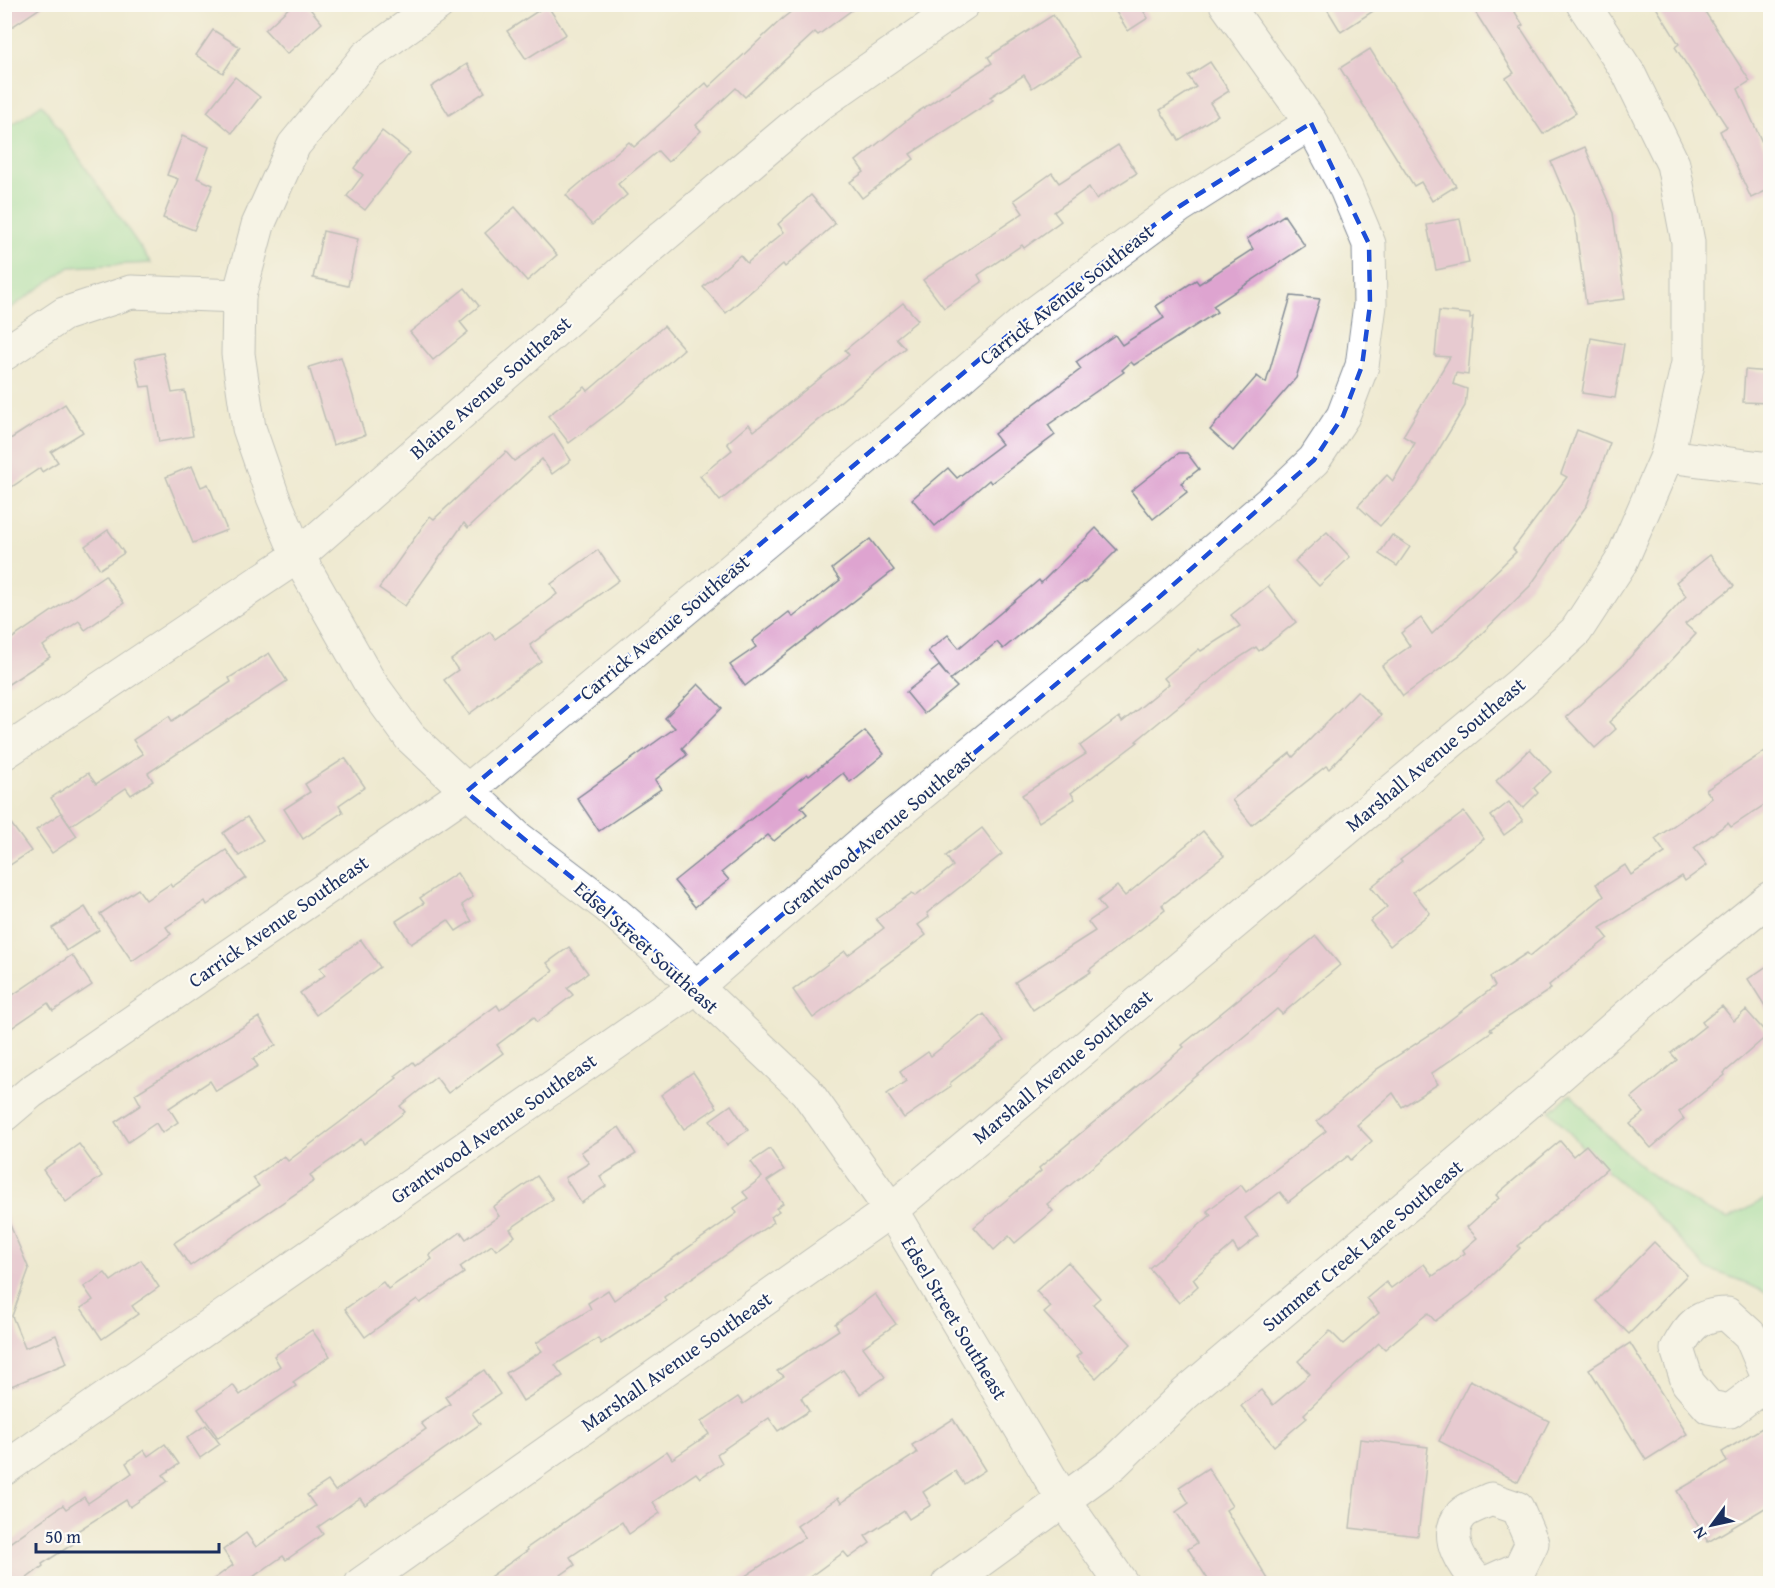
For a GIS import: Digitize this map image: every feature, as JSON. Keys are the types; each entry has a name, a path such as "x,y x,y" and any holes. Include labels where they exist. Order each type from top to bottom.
{"street":[{"name":"Edsel Street Southeast","path":"438,4 367,56 294,145 258,225 239,296 238,354 249,428 273,497 298,556 369,681 410,737 466,792 519,839 607,906 655,948 806,1091 891,1210 1064,1501 1122,1584"},
{"name":"Blaine Avenue Southeast","path":"4,753 298,556 647,250 821,103 963,4"},
{"name":"Grantwood Avenue Southeast","path":"4,1469 695,988 871,835 1156,600 1314,460 1343,416 1362,366 1370,305 1369,244 1346,189 1311,123 1226,4"},
{"name":"Marshall Avenue Southeast","path":"361,1584 891,1210 1521,684 1569,638 1621,562 1667,456 1688,363 1688,242 1669,156 1629,74 1582,4"},
{"name":"Carrick Avenue Southeast","path":"4,1115 31,1092 466,792 905,425 1031,316 1180,206 1311,123"},
{"path":"4,354 64,314 131,292 239,296"},
{"path":"1667,456 1770,469"},
{"name":"Summer Creek Lane Southeast","path":"948,1584 1113,1464 1185,1395 1542,1091 1673,976 1770,898"}],"highlighted area":[{"path":"1311,123 1369,244 1370,305 1362,366 1343,416 1314,460 1156,600 695,988 607,906 466,792 1031,316 1180,206"}],"green space":[{"path":"42,104 151,263 70,267 5,312 5,130"},
{"path":"1571,1094 1604,1132 1642,1167 1705,1209 1728,1219 1770,1196 1770,1295 1744,1282 1706,1268 1647,1205 1598,1164 1550,1111"}],"building":[{"path":"4,4 46,4 4,32"},
{"path":"293,4 306,4 322,23 287,54 265,30"},
{"path":"801,4 860,4 818,35 815,32 745,97 736,88 696,125 701,131 668,162 658,151 618,184 627,195 592,225 566,195 629,142 634,147 706,83 709,87"},
{"path":"1111,4 1139,4 1148,18 1128,31"},
{"path":"1324,4 1384,4 1341,32"},
{"path":"1470,4 1510,4 1523,25 1520,27 1576,113 1543,134 1506,78 1514,73"},
{"path":"1654,4 1700,4 1750,81 1738,89 1770,160 1770,189 1751,198 1720,131 1727,127 1675,47 1679,44"},
{"path":"547,5 566,34 526,59 507,31"},
{"path":"1053,15 1080,57 1032,88 1024,75 990,97 993,100 910,154 914,159 862,198 850,182 864,172 856,161 916,113 992,63 988,57"},
{"path":"213,30 240,47 223,73 196,55"},
{"path":"1370,49 1456,186 1432,201 1421,182 1414,186 1340,68"},
{"path":"1210,62 1229,91 1210,103 1218,115 1179,140 1160,110 1196,87 1188,76"},
{"path":"467,64 485,92 449,115 431,87"},
{"path":"235,77 260,97 232,133 207,112"},
{"path":"382,131 410,153 365,210 347,196 363,175 354,168"},
{"path":"182,136 209,147 197,178 213,185 194,230 163,218 178,179 167,175"},
{"path":"1118,145 1137,173 1096,199 1089,187 1054,212 1061,221 1024,248 1022,245 978,275 982,282 944,308 923,280 1023,213 1014,200 1052,173 1059,183"},
{"path":"1585,147 1613,213 1625,299 1586,304 1574,216 1551,162"},
{"path":"811,195 835,224 785,267 783,264 726,313 703,287 740,255 747,263 784,232 778,224"},
{"path":"515,207 557,255 527,281 485,233"},
{"path":"1284,215 1305,246 1213,306 1217,312 1134,365 1131,362 1122,370 1124,372 1048,425 1055,435 991,483 989,480 935,526 912,499 948,468 957,478 1002,444 994,434 1081,369 1076,362 1115,335 1122,345 1164,318 1156,306 1196,280 1199,284 1253,249 1247,239"},
{"path":"1460,219 1469,263 1436,270 1427,225"},
{"path":"323,231 358,239 348,286 313,278"},
{"path":"465,288 479,306 460,322 468,332 433,360 410,332"},
{"path":"1291,296 1320,299 1296,378 1233,451 1210,430 1257,376 1266,383"},
{"path":"903,303 918,320 896,338 905,348 720,501 700,476 732,450 727,443 749,424 754,431 849,355 845,350"},
{"path":"1439,311 1470,314 1470,319 1473,317 1468,375 1456,373 1453,384 1467,389 1465,406 1417,486 1380,526 1358,506 1387,475 1393,481 1415,443 1403,436 1450,357 1435,356"},
{"path":"664,326 684,349 622,403 569,443 548,416 585,387 588,391"},
{"path":"1591,338 1624,344 1615,398 1582,393"},
{"path":"163,353 172,393 185,391 193,436 159,442 150,386 141,387 135,359"},
{"path":"341,357 365,435 333,445 309,367"},
{"path":"1745,370 1770,372 1770,403 1743,402"},
{"path":"65,404 83,432 51,452 58,462 42,472 40,468 4,492 4,443"},
{"path":"1577,430 1610,443 1587,505 1530,586 1461,654 1403,696 1382,666 1410,646 1401,633 1421,618 1432,634 1516,552 1513,549 1567,477 1561,474"},
{"path":"554,434 571,460 552,474 542,459 468,528 464,523 405,606 379,588 430,516 434,519 506,452 514,461"},
{"path":"1179,453 1187,453 1199,469 1181,483 1187,492 1153,519 1131,491"},
{"path":"192,466 201,487 208,484 227,530 193,543 166,477"},
{"path":"1096,528 1117,550 1084,583 1003,649 997,642 950,680 957,687 924,714 906,692 939,666 949,678 928,651 948,635 959,648 1039,580 1041,583"},
{"path":"108,530 124,553 100,569 85,546"},
{"path":"1327,532 1350,557 1319,586 1295,561"},
{"path":"1392,535 1410,547 1397,566 1379,554"},
{"path":"870,539 894,570 745,686 730,665 756,647 752,641 789,612 793,617 840,580 832,569"},
{"path":"598,550 619,580 530,645 541,661 469,714 444,680 458,670 451,660 490,632 495,639 544,604 557,594 551,584"},
{"path":"1710,555 1734,586 1685,624 1696,634 1638,696 1609,722 1616,729 1595,748 1566,717 1622,666 1686,596 1676,582"},
{"path":"105,575 124,603 85,630 79,621 43,646 50,657 4,687 4,644"},
{"path":"1268,586 1296,622 1259,651 1256,647 1231,663 1136,741 1138,742 1071,793 1075,799 1039,822 1022,795 1086,754 1080,746 1119,717 1122,722 1169,684 1164,678 1199,649 1201,651 1240,626 1231,615"},
{"path":"269,653 287,681 148,773 153,781 131,795 126,788 70,826 51,798 88,773 96,784 143,754 133,740 169,716 172,721 231,682 229,678"},
{"path":"698,684 722,708 682,748 687,755 655,780 661,789 599,831 577,798 675,728 665,718"},
{"path":"1357,691 1381,715 1329,769 1326,766 1252,825 1232,800 1290,753 1293,757"},
{"path":"865,731 884,754 850,782 843,773 801,807 807,814 774,841 768,835 722,872 729,880 695,907 674,881 807,774 809,776"},
{"path":"1770,748 1770,801 1731,827 1728,823 1694,848 1707,865 1685,881 1682,876 1600,928 1608,938 1549,985 1551,989 1490,1029 1492,1031 1431,1074 1438,1084 1402,1107 1393,1093 1357,1125 1372,1141 1351,1160 1348,1156 1288,1202 1280,1192 1245,1218 1258,1236 1238,1252 1233,1244 1193,1279 1198,1286 1179,1303 1149,1268 1211,1215 1207,1211 1241,1185 1246,1192 1326,1131 1317,1121 1377,1069 1434,1032 1495,986 1490,977 1527,953 1530,956 1604,896 1596,884 1625,865 1631,875 1665,853 1655,839 1712,798 1706,790"},
{"path":"1530,749 1551,772 1534,788 1538,793 1523,808 1496,781"},
{"path":"345,758 365,787 339,805 343,812 303,839 284,809 310,792 305,784"},
{"path":"1509,802 1523,821 1504,835 1491,816"},
{"path":"1464,812 1484,839 1413,892 1430,913 1390,946 1370,921 1387,907 1371,887 1402,862 1400,860"},
{"path":"61,813 77,836 52,853 36,830"},
{"path":"4,814 31,851 4,869"},
{"path":"247,817 263,840 239,856 223,833"},
{"path":"982,828 1002,854 927,913 929,917 918,925 926,935 813,1018 793,990 845,951 848,955 884,928 876,919 912,893 915,896 953,866 946,856"},
{"path":"1203,831 1224,856 1162,905 1165,910 1089,970 1091,972 1033,1010 1015,982 1095,931 1088,922 1105,910 1098,901 1117,886 1125,896"},
{"path":"226,850 246,878 207,905 205,901 166,927 171,934 132,961 100,914 138,889 146,900 170,884 172,887"},
{"path":"457,873 473,897 462,905 472,921 456,931 448,920 411,944 396,921 424,903 420,898"},
{"path":"85,907 99,930 66,951 52,928"},
{"path":"1316,936 1340,965 1282,1014 1277,1009 1187,1084 1117,1147 1047,1204 1053,1211 1015,1243 1009,1236 994,1250 974,1227 1041,1171 1039,1168 1184,1047 1182,1045"},
{"path":"361,940 380,967 316,1015 300,993 325,975 320,968"},
{"path":"569,947 588,973 567,988 573,995 537,1022 534,1017 497,1045 503,1053 448,1093 436,1077 400,1106 405,1112 364,1144 361,1139 310,1175 314,1181 190,1266 174,1243 259,1186 253,1178 284,1156 288,1161 397,1078 395,1076 413,1062 415,1065 497,1005 500,1010 553,971 547,963"},
{"path":"72,955 92,985 53,1011 48,1003 4,1033 4,1001"},
{"path":"1770,964 1770,1014 1748,979"},
{"path":"1722,1006 1734,1021 1746,1010 1768,1035 1724,1073 1725,1075 1679,1112 1684,1119 1651,1148 1630,1124 1644,1113 1631,1098 1677,1060 1671,1053 1705,1026 1702,1022"},
{"path":"984,1014 1004,1041 950,1083 951,1086 904,1118 887,1094 906,1081 900,1072 928,1052 931,1056"},
{"path":"259,1017 276,1045 253,1059 258,1066 216,1091 210,1081 169,1108 178,1122 162,1133 156,1123 128,1142 115,1122 141,1105 135,1094"},
{"path":"693,1072 717,1107 684,1129 661,1095"},
{"path":"731,1105 748,1130 727,1145 710,1120"},
{"path":"619,1127 636,1154 600,1177 606,1186 581,1203 565,1178 589,1163 581,1152"},
{"path":"1560,1141 1573,1156 1586,1145 1607,1169 1518,1246 1520,1248 1470,1296 1435,1321 1428,1313 1385,1349 1379,1343 1304,1414 1307,1418 1274,1446 1241,1406 1261,1390 1273,1405 1310,1374 1298,1361 1330,1331 1343,1344 1379,1313 1367,1298 1386,1282 1391,1288 1424,1264 1433,1276 1465,1253 1463,1250 1477,1238 1467,1227 1499,1198 1496,1195"},
{"path":"79,1144 102,1176 66,1202 43,1170"},
{"path":"770,1149 784,1170 767,1181 783,1203 776,1208 779,1211 771,1217 774,1222 664,1297 666,1301 601,1344 598,1338 555,1365 563,1376 523,1401 506,1373 542,1351 536,1343 591,1309 588,1303 608,1290 614,1300 737,1213 734,1208 748,1198 743,1192 762,1177 751,1162"},
{"path":"537,1176 553,1199 510,1229 515,1236 496,1250 492,1245 460,1267 464,1273 420,1303 417,1299 365,1337 345,1309 383,1282 388,1289 432,1259 429,1255 461,1232 466,1239 499,1216 493,1207"},
{"path":"4,1211 29,1269 12,1316 25,1348 56,1335 67,1363 4,1389"},
{"path":"1654,1242 1687,1275 1629,1334 1596,1301"},
{"path":"141,1260 159,1287 132,1306 138,1314 102,1339 81,1308 93,1300 84,1287 105,1273 111,1281"},
{"path":"1068,1262 1100,1298 1093,1304 1131,1344 1096,1378 1076,1357 1081,1353 1044,1313 1051,1307 1036,1291"},
{"path":"875,1294 896,1324 863,1347 885,1377 860,1394 843,1370 801,1398 809,1411 778,1431 769,1418 717,1454 722,1463 700,1478 696,1473 653,1502 660,1513 629,1534 622,1522 570,1557 575,1565 548,1584 480,1584 528,1550 527,1548 667,1451 672,1459 709,1434 701,1422 738,1397 743,1404 784,1376 777,1371 839,1330 835,1324"},
{"path":"312,1330 330,1356 293,1382 296,1386 218,1438 198,1409 233,1385 240,1395 280,1366 274,1356"},
{"path":"1630,1343 1687,1434 1646,1460 1589,1369"},
{"path":"484,1370 500,1394 472,1413 480,1424 365,1505 360,1498 318,1527 323,1534 286,1560 283,1556 243,1584 207,1584 233,1565 223,1550 246,1533 256,1547 315,1506 307,1495 328,1481 335,1491 426,1429 421,1423 450,1404 445,1397"},
{"path":"1470,1380 1549,1421 1518,1482 1439,1441"},
{"path":"953,1419 985,1470 964,1484 955,1471 923,1492 931,1505 909,1519 904,1511 865,1536 870,1543 849,1558 844,1552 800,1584 733,1584 805,1537 797,1526 838,1498 841,1503 917,1453 912,1445"},
{"path":"206,1425 220,1444 200,1458 187,1438"},
{"path":"1762,1428 1770,1442 1770,1505 1708,1542 1677,1491 1727,1462 1722,1452"},
{"path":"1360,1439 1428,1447 1418,1536 1350,1528"},
{"path":"165,1444 179,1464 163,1475 168,1481 130,1507 126,1500 68,1537 73,1544 42,1564 43,1566 19,1584 4,1584 4,1547 63,1505 66,1509 84,1497 88,1503 132,1473 126,1463 144,1450 148,1456"},
{"path":"1208,1468 1232,1506 1226,1510 1271,1584 1211,1584 1188,1549 1197,1543 1176,1512 1189,1503 1179,1487"}]}
